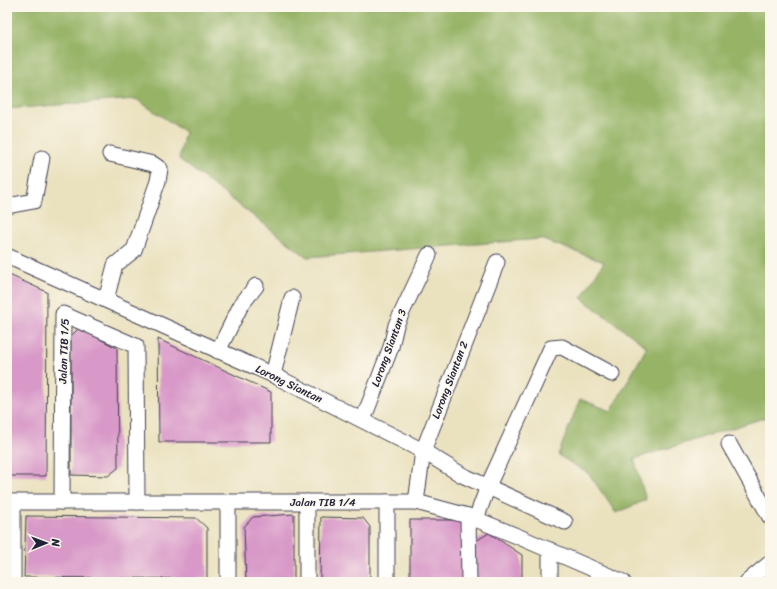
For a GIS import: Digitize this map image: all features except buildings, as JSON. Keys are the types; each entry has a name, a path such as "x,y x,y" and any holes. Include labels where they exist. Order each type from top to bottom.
{"street":[{"path":"106,300 115,265 134,250 158,181 160,169 153,164 110,154"},
{"path":"7,206 34,201 42,158"},
{"name":"Lorong Siantan 3","path":"363,420 391,347 396,325 429,255"},
{"name":"Lorong Siantan","path":"7,256 273,375 423,451 462,475 565,522"},
{"name":"Lorong Siantan 2","path":"416,502 423,451 496,262"},
{"path":"218,351 241,305 256,286"},
{"path":"273,375 292,298"},
{"name":"Jalan TIB 1/5","path":"62,502 63,314 136,346 137,502"},
{"path":"469,582 472,518 551,348 562,347 612,374"},
{"path":"730,444 770,516"},
{"path":"10,502 13,582"},
{"name":"Jalan TIB 1/4","path":"10,502 416,502 472,518 623,582"},
{"path":"228,502 228,582"},
{"path":"307,502 307,582"},
{"path":"387,502 387,582"},
{"path":"550,550 550,582"},
{"path":"747,582 770,563"}],"green space":[{"path":"7,7 770,7 770,415 634,459 646,500 616,513 589,474 558,455 580,399 611,411 647,347 581,298 604,262 541,239 307,257 179,159 185,132 136,99 7,109"}]}
